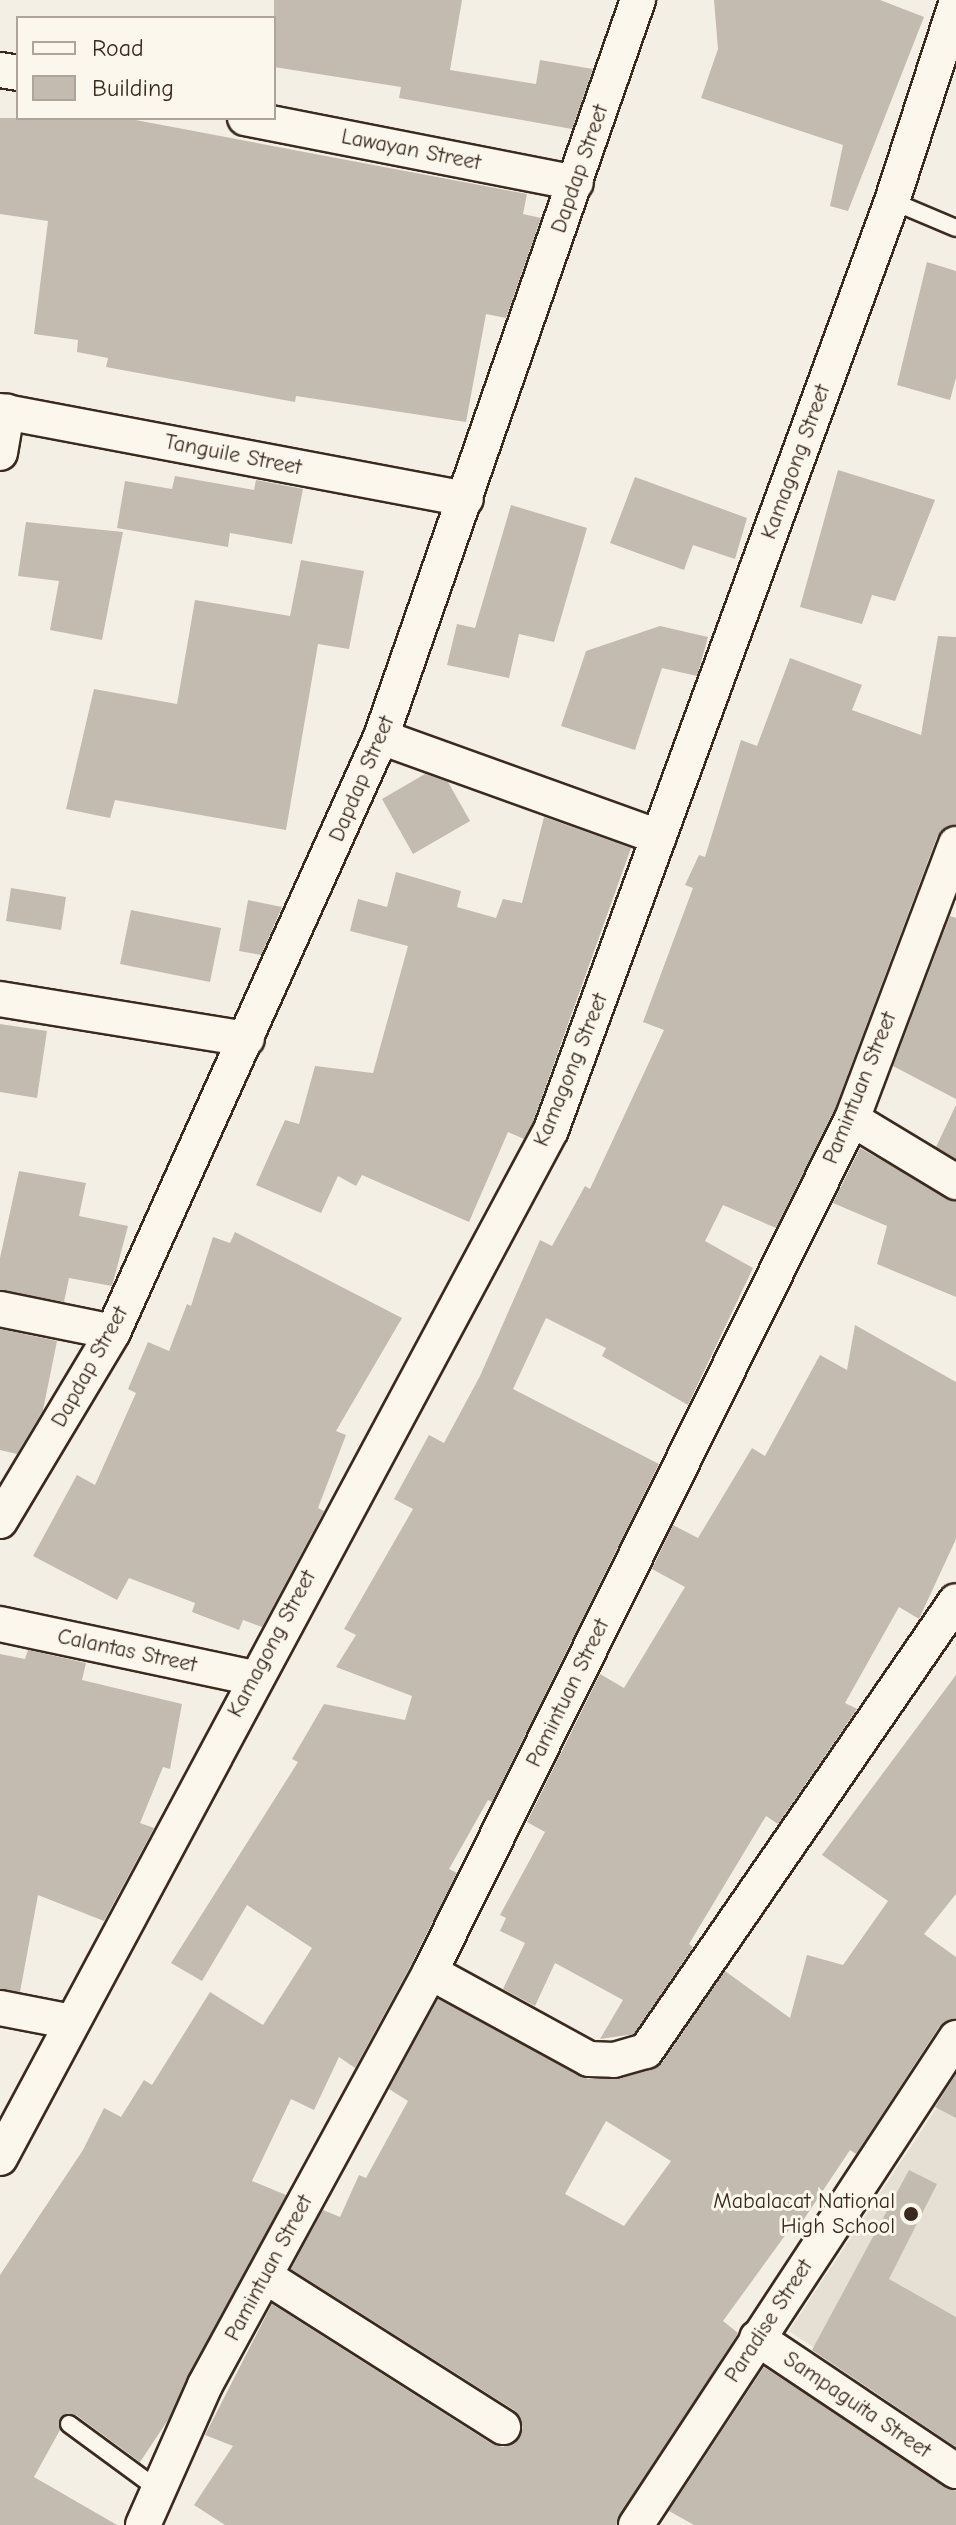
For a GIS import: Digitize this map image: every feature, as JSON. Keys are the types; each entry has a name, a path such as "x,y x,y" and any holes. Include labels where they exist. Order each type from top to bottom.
{"street":[{"name":"Dapdap Street","path":"0,1521 113,1332 381,737 638,0"},
{"name":"Kamagong Street","path":"0,2158 254,1678 551,1130 892,201 956,4"},
{"name":"Lawayan Street","path":"255,120 576,183"},
{"name":"Tanguile Street","path":"4,412 466,499"},
{"path":"0,453 4,412"},
{"path":"381,737 659,837"},
{"name":"Pamintuan Street","path":"143,2525 205,2385 430,1972 852,1119 946,902 956,844"},
{"path":"0,999 247,1039"},
{"path":"852,1119 956,1182"},
{"path":"0,1309 113,1332"},
{"path":"430,1972 589,2059 614,2060 646,2051 956,1601"},
{"name":"Calantas Street","path":"0,1624 254,1678"},
{"path":"0,2008 72,2022"},
{"name":"Paradise Street","path":"636,2525 955,2043"},
{"path":"265,2276 503,2427"},
{"name":"Sampaguita Street","path":"757,2338 956,2471"}],"lane":[{"path":"892,201 956,228"},
{"path":"69,2424 159,2490"}],"shaded area":[{"name":"Mabalacat National High School","path":"947,2092 956,2097 956,2442 789,2331"}],"building":[{"path":"274,0 462,0 450,70 536,84 540,60 593,69 572,129 399,98 401,87 276,67"},
{"path":"714,0 880,0 924,17 848,211 830,206 843,145 701,98 718,49"},
{"path":"0,118 16,118 136,120 527,194 523,214 541,218 506,318 486,314 466,422 296,396 295,402 106,367 108,358 77,352 78,340 34,334 48,221 0,214"},
{"path":"927,262 956,271 956,378 950,400 897,385"},
{"path":"838,470 935,500 895,601 872,595 862,624 800,607"},
{"path":"175,476 254,490 256,480 303,489 292,544 230,533 228,547 117,528 125,481 172,489"},
{"path":"635,477 747,518 735,559 693,545 684,570 610,543"},
{"path":"511,505 587,528 554,642 519,634 509,678 447,665 457,624 475,628"},
{"path":"26,522 123,532 102,640 50,630 59,581 18,576"},
{"path":"301,560 364,571 349,649 318,644 286,830 115,800 110,818 66,809 94,689 177,704 195,600 290,616"},
{"path":"660,626 708,637 697,676 662,668 635,750 561,726 586,651"},
{"path":"938,636 956,637 956,824 937,837 834,1111 776,1228 723,1205 705,1241 753,1268 688,1405 602,1356 606,1348 546,1318 513,1389 659,1464 492,1802 488,1800 449,1869 457,1873 355,2068 339,2057 314,2110 291,2099 252,2181 286,2195 168,2420 140,2462 76,2415 60,2418 60,2430 34,2477 117,2525 0,2525 0,2275 83,2150 104,2108 121,2117 144,2080 152,2085 210,1992 263,2025 312,1948 247,1905 202,1981 171,1963 298,1762 292,1759 324,1704 405,1720 412,1696 336,1667 356,1635 344,1629 413,1509 394,1499 429,1435 444,1443 480,1376 540,1240 552,1246 585,1186 590,1189 664,1030 643,1022 693,888 685,885 699,855 705,857 741,740 757,746 790,658 862,685 852,710 921,735"},
{"path":"425,774 448,782 470,821 413,854 382,799"},
{"path":"544,817 631,848 533,1122 524,1139 508,1132 469,1222 362,1175 356,1186 338,1176 321,1213 256,1185 285,1120 299,1124 315,1066 373,1073 408,946 350,931 358,899 387,907 396,872 461,891 457,907 496,918 503,899 522,903"},
{"path":"11,888 66,897 61,930 6,921"},
{"path":"248,900 282,907 261,955 239,951"},
{"path":"131,910 221,928 210,982 120,964"},
{"path":"950,916 956,918 956,1099 893,1066"},
{"path":"0,1024 47,1031 37,1098 0,1092"},
{"path":"956,1105 956,1159 936,1147"},
{"path":"860,1148 956,1202 956,1297 877,1264 887,1226 833,1203"},
{"path":"19,1171 86,1183 79,1216 128,1226 112,1286 69,1278 64,1302 0,1290 0,1258"},
{"path":"235,1232 402,1318 336,1431 346,1435 318,1508 324,1511 262,1627 243,1620 239,1630 192,1612 195,1603 129,1578 117,1600 33,1556 77,1475 95,1485 136,1393 128,1389 148,1342 169,1351 187,1304 191,1306 213,1237 230,1243"},
{"path":"855,1325 956,1382 956,1539 919,1619 899,1607 845,1703 857,1709 778,1824 766,1816 689,1944 693,1947 634,2034 600,2039 623,2000 555,1963 535,2006 503,1989 525,1943 500,1931 506,1918 500,1915 545,1832 527,1822 600,1674 624,1688 685,1587 652,1569 673,1525 698,1538 752,1448 765,1456 820,1355 847,1370"},
{"path":"0,1329 57,1341 43,1410 17,1454 0,1450"},
{"path":"28,1650 86,1663 82,1680 182,1704 170,1769 163,1767 140,1823 154,1828 104,1921 38,1895 20,1992 0,1989 0,1654 25,1659"},
{"path":"956,1675 956,1894 924,1934 956,1957 956,2018 939,2027 856,2154 850,2150 802,2222 797,2219 723,2321 738,2333 616,2525 225,2525 194,2505 233,2446 205,2435 272,2304 492,2444 503,2447 519,2438 523,2427 514,2410 291,2269 323,2210 340,2217 359,2175 366,2178 408,2101 389,2089 438,1999 588,2079 619,2079 662,2063 725,1971 790,2018 807,1955 843,1965 888,1901 822,1855","holes":["606,2121 671,2161 624,2226 565,2194"]},
{"path":"956,2074 956,2118 935,2107"},
{"path":"909,2170 937,2184 889,2279 956,2317 956,2447 812,2350"},
{"path":"764,2367 956,2491 956,2525 694,2525 669,2511"}],"place":[{"name":"Mabalacat National High School","path":"911,2214"}]}
